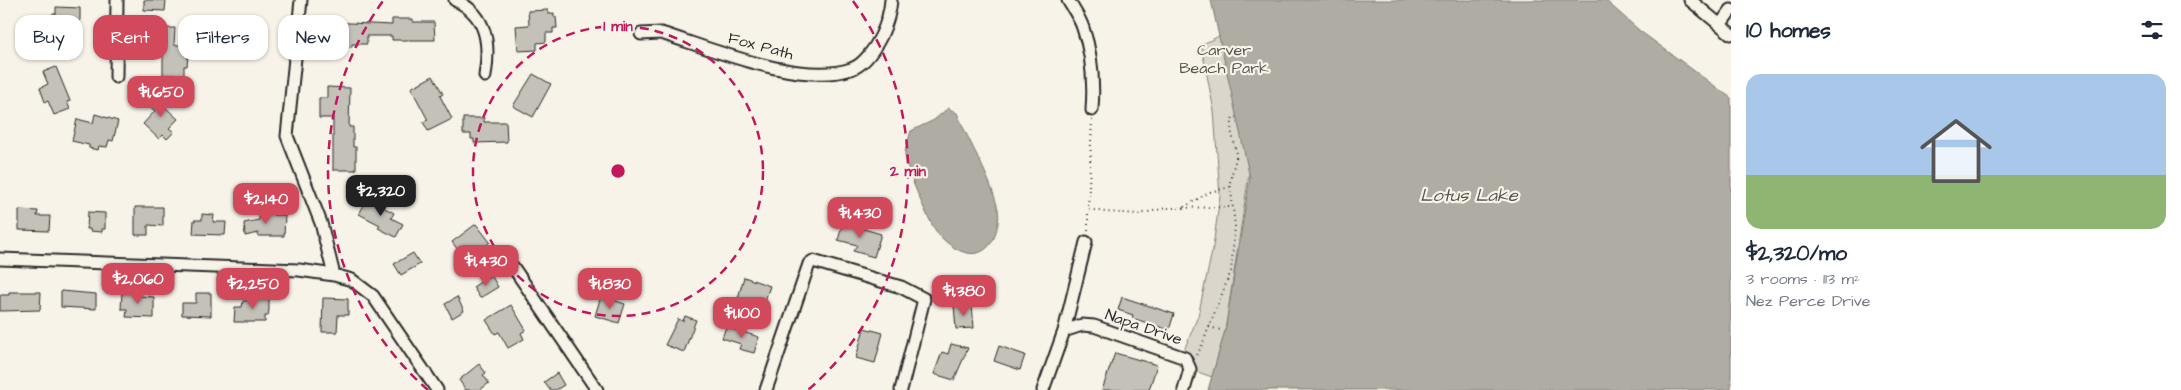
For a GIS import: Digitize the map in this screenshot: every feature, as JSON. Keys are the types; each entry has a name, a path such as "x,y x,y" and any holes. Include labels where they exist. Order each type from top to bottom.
{"street":[{"path":"116,77 118,0"},
{"path":"301,0 287,136 322,223 334,275"},
{"path":"455,0 473,11 481,24 488,55 484,76"},
{"name":"Fox Path","path":"641,34 662,33 784,71 825,74 853,69 875,49 890,16 891,0"},
{"path":"1068,0 1083,26 1091,62 1094,89 1092,110"},
{"path":"1690,0 1731,34"},
{"path":"1720,25 1731,10"},
{"path":"1043,390 1064,331 1086,242"},
{"path":"0,259 280,269 334,275 352,280 373,296 437,390"},
{"path":"766,390 809,264 813,261 900,287 924,299 900,390"},
{"path":"513,267 597,390"},
{"name":"Napa Drive","path":"1064,331 1082,325 1094,326 1186,360"},
{"path":"1184,390 1190,369 1186,360"}],"path":[{"path":"1086,242 1092,110"},
{"path":"1186,360 1199,353 1231,271 1235,226 1230,181 1237,154 1231,130 1232,115"},
{"path":"1182,208 1210,192 1230,187"},
{"path":"1088,209 1124,214 1140,214 1166,208 1233,207"},
{"path":"1209,327 1221,330"}],"green space":[{"name":"Carver Beach Park","path":"1229,31 1251,161 1225,331 1212,377 1178,365 1198,316 1213,247 1220,196 1214,111 1201,45"}],"water":[{"name":"Lotus Lake","path":"1211,0 1605,0 1640,31 1731,98 1731,390 1208,390 1225,331 1250,178"},
{"path":"948,108 957,113 985,172 998,209 998,224 994,238 988,247 981,252 973,254 957,249 936,231 917,192 906,159 905,150 911,131 934,120"}],"building":[{"path":"144,0 166,0 165,11 144,10"},
{"path":"56,7 80,8 80,15 52,15 56,14"},
{"path":"548,10 548,14 554,13 554,17 556,17 557,28 553,28 553,33 546,33 546,42 537,43 537,50 518,51 516,26 529,25 528,11"},
{"path":"392,19 434,22 435,40 392,40 392,36 367,36 367,44 352,44 352,47 349,47 349,23 392,25"},
{"path":"168,28 175,28 174,45 178,45 178,60 188,60 187,66 184,66 184,75 163,75 163,60 168,60"},
{"path":"56,67 70,101 67,102 70,109 54,115 48,101 45,102 40,88 48,84 43,72"},
{"path":"533,74 551,84 533,117 513,106"},
{"path":"433,76 443,94 440,96 452,119 428,131 423,122 428,120 411,88"},
{"path":"327,87 350,88 349,127 353,127 353,147 356,147 356,170 333,170 333,118 319,118 319,98 327,98"},
{"path":"160,92 170,101 165,107 178,119 169,128 174,132 167,139 163,135 159,139 143,124 155,111 148,105"},
{"path":"95,114 118,121 113,141 109,140 107,147 99,146 98,150 89,148 89,145 72,141 77,119 93,123"},
{"path":"463,118 484,118 484,122 506,122 507,142 474,143 474,139 471,139 471,134 463,134"},
{"path":"368,198 373,201 375,198 385,203 383,207 394,213 391,218 403,224 396,237 378,228 380,225 359,214"},
{"path":"135,207 163,207 163,226 148,225 148,235 135,235"},
{"path":"260,209 273,209 273,215 285,215 284,236 258,236 258,233 245,236 244,223 259,220"},
{"path":"19,210 38,211 37,216 50,216 49,231 19,230"},
{"path":"88,212 105,213 105,229 102,229 102,232 87,229"},
{"path":"202,214 214,215 213,222 226,222 225,235 193,234 194,220 202,220"},
{"path":"843,223 881,234 874,257 853,251 857,245 838,240"},
{"path":"476,224 490,242 479,251 481,254 468,263 452,242"},
{"path":"413,253 420,264 401,275 394,264"},
{"path":"491,275 498,287 480,298 473,287"},
{"path":"744,277 770,286 760,316 744,311 748,301 738,298"},
{"path":"61,291 96,294 96,309 61,307"},
{"path":"9,292 41,292 40,310 0,311 0,295 9,295"},
{"path":"122,292 140,292 140,296 154,297 154,318 126,317 127,309 121,309"},
{"path":"196,293 211,293 211,316 182,315 182,303 196,303"},
{"path":"251,296 269,296 269,310 268,316 265,316 265,322 234,322 235,307 242,307 243,301 251,301"},
{"path":"601,296 625,304 619,323 595,316"},
{"path":"457,297 464,311 452,318 445,304"},
{"path":"1122,297 1174,314 1169,330 1132,318 1133,315 1118,310"},
{"path":"323,298 348,299 348,315 338,315 337,332 322,332"},
{"path":"972,304 974,328 956,329 954,305"},
{"path":"511,305 526,330 521,333 524,339 508,348 499,332 495,334 486,320"},
{"path":"685,316 696,320 684,352 665,345 678,319 683,321"},
{"path":"726,327 759,337 754,353 739,349 741,344 722,338"},
{"path":"864,328 883,333 875,363 856,358"},
{"path":"951,344 968,348 954,380 934,374 942,352 948,354"},
{"path":"999,346 1025,355 1020,370 994,361"},
{"path":"1115,353 1157,365 1149,390 1102,390"},
{"path":"479,364 486,373 483,375 489,383 480,390 466,390 459,380"},
{"path":"557,373 564,385 556,390 550,390 544,382"}]}
